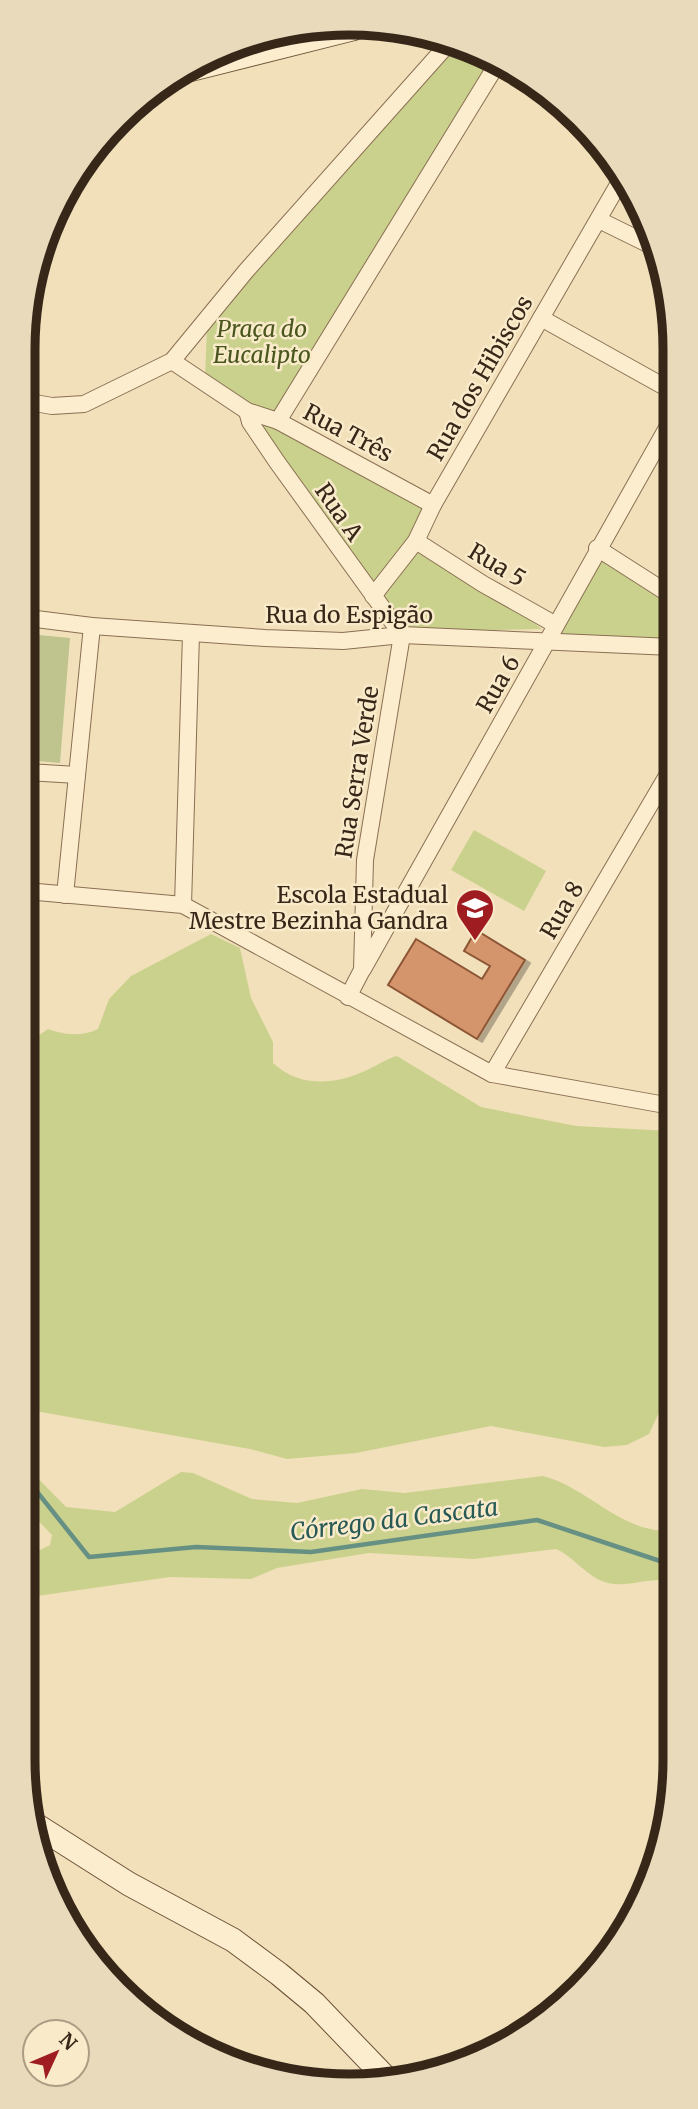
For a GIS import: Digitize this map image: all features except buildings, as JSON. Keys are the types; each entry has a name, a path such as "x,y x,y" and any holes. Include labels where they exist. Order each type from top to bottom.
{"street":[{"path":"223,61 322,37"},
{"path":"35,403 52,406 84,404 172,361 246,271 443,50"},
{"path":"172,361 247,411 278,421 493,70"},
{"name":"Rua dos Hibiscos","path":"373,596 416,541 433,505 617,186"},
{"path":"599,220 644,242"},
{"path":"541,318 663,386"},
{"name":"Rua A","path":"247,411 277,462 402,635"},
{"name":"Rua Três","path":"278,421 433,505"},
{"name":"Rua 6","path":"362,970 663,434"},
{"name":"Rua 5","path":"416,541 553,632"},
{"path":"597,548 663,590"},
{"name":"Rua do Espigão","path":"35,619 191,634 343,641 402,635 553,632 663,646"},
{"path":"65,895 92,626"},
{"path":"183,905 191,634"},
{"name":"Rua Serra Verde","path":"348,997 362,970 365,860 402,635"},
{"path":"35,772 77,775"},
{"name":"Rua 8","path":"492,1074 663,783"},
{"path":"35,892 183,905 492,1074 663,1106"},
{"path":"43,1830 129,1884 233,1940 314,2003 380,2072"}],"green space":[{"name":"Praça do Eucalipto","path":"444,50 493,70 277,415 252,411 205,379 207,327"},
{"path":"249,413 428,510 372,592"},
{"path":"416,545 482,584 542,629 406,632 378,591"},
{"path":"598,551 663,593 663,643 553,637"},
{"path":"35,635 70,638 60,763 35,761"},
{"path":"474,830 546,871 524,911 451,870"},
{"path":"211,934 240,948 251,998 273,1042 273,1063 295,1077 318,1082 343,1079 397,1056 481,1107 576,1126 663,1131 663,1404 649,1434 627,1445 604,1447 491,1426 356,1453 287,1459 250,1449 35,1411 35,1038 48,1029 73,1034 98,1029 109,999 131,976"},
{"path":"181,1472 193,1473 252,1499 297,1503 362,1489 405,1493 543,1476 560,1482 635,1525 663,1530 663,1581 608,1583 593,1576 556,1549 474,1559 369,1553 277,1568 251,1579 170,1577 35,1596 35,1552 50,1545 52,1535 35,1517 35,1475 66,1507 115,1512"}],"waterway":[{"name":"Córrego da Cascata","path":"35,1489 89,1557 196,1547 311,1552 537,1520 663,1562"}],"place":[{"name":"Escola Estadual Mestre Bezinha Gandra","path":"475,942"}]}
